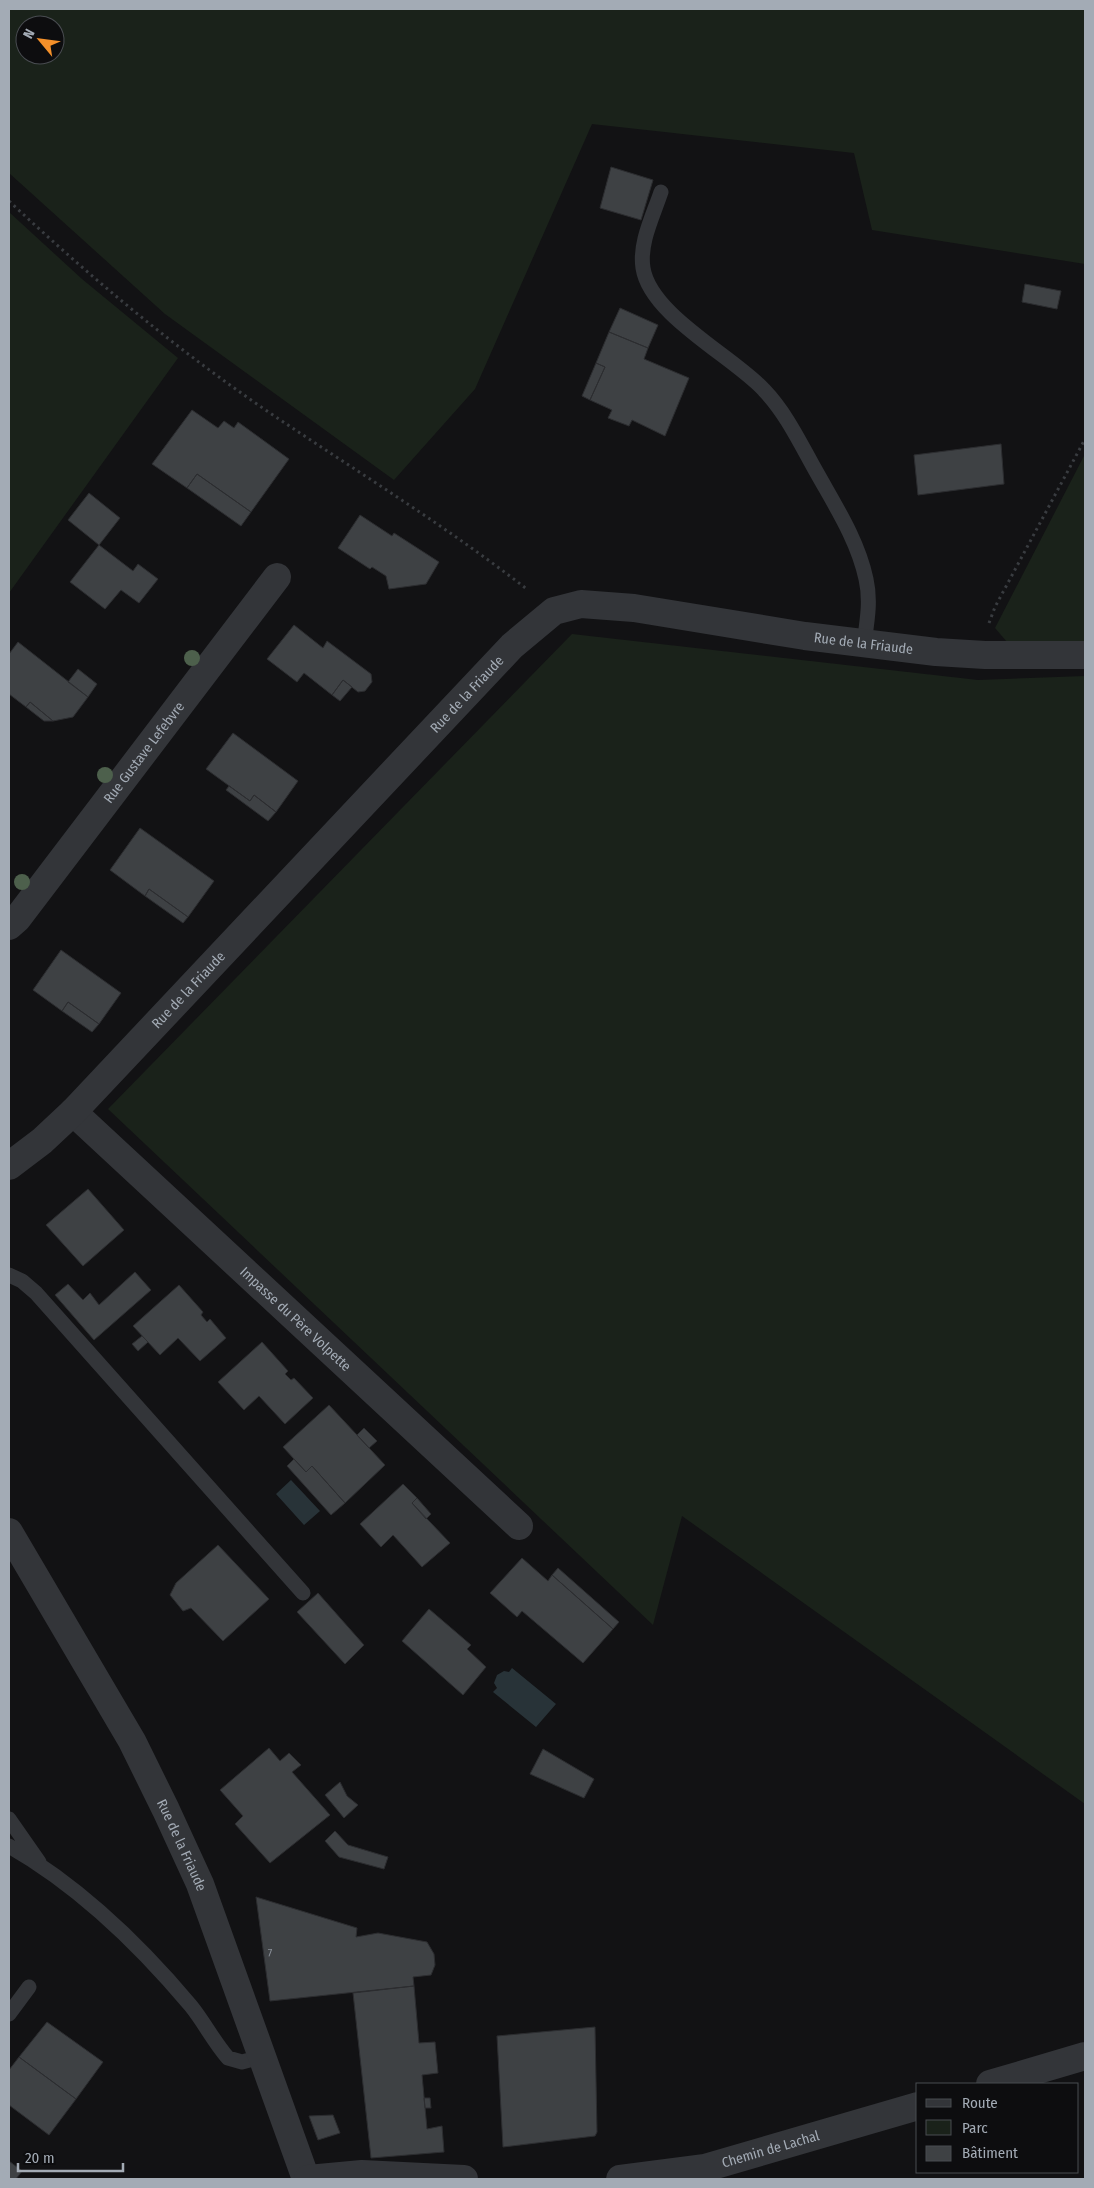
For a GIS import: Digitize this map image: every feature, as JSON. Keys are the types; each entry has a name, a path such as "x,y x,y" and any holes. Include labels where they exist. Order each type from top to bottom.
{"street":[{"name":"Rue Gustave Lefebvre","path":"9,926 23,911 277,577"},
{"name":"Rue de la Friaude","path":"9,1166 42,1141 73,1112 512,646 554,611 581,604 634,608 805,636 936,652 985,655 1085,655"},
{"name":"Impasse du Père Volpette","path":"73,1112 519,1526"},
{"name":"Rue de la Friaude","path":"9,1532 132,1741 166,1810 200,1884 307,2179"},
{"path":"993,2083 1085,2056"},
{"name":"Chemin de Lachal","path":"620,2179 705,2168 916,2107"},
{"path":"307,2179 362,2174 464,2179"}],"lane":[{"path":"661,192 643,246 643,270 655,295 685,326 764,389 785,417 855,542 866,579 869,608 864,643"},
{"path":"9,1275 22,1281 36,1293 303,1593"},
{"path":"9,1819 44,1869"},
{"path":"9,1846 71,1886 136,1944 192,2007 228,2058 242,2062 261,2056"},
{"path":"9,2014 29,1987"}],"path":[{"path":"9,201 52,242 140,316 268,411 496,565 554,611"},
{"path":"985,655 985,634 995,607 1085,439"}],"green space":[{"path":"9,9 1085,9 1085,264 872,230 854,153 592,124 475,389 394,480 165,314 9,173"},
{"path":"9,212 82,279 178,358 9,593"},
{"path":"1085,454 1085,642 1007,642 995,628"},
{"path":"572,634 978,680 1085,676 1085,1804 682,1516 653,1625 108,1109"}],"shaded area":[{"path":"291,1480 320,1511 304,1525 276,1494"},
{"path":"512,1668 556,1704 536,1727 493,1692 497,1688 494,1683 497,1675 504,1671 509,1672"}],"building":[{"path":"611,167 653,180 641,220 600,208"},
{"path":"1025,284 1061,291 1057,309 1022,302"},
{"path":"620,308 658,325 648,348 609,332"},
{"path":"609,332 648,348 644,359 689,378 665,436 632,420 629,426 608,418 612,410 590,400 605,367 596,363"},
{"path":"596,363 605,367 590,400 582,396"},
{"path":"192,410 218,428 224,421 234,428 238,422 289,459 251,512 197,474 187,488 152,464"},
{"path":"1001,444 1004,484 918,495 914,455"},
{"path":"197,474 251,512 241,526 187,488"},
{"path":"89,493 120,518 99,545 68,520"},
{"path":"360,515 392,536 394,533 439,562 426,584 389,589 386,576 372,567 370,569 338,548"},
{"path":"99,545 133,571 138,564 158,579 139,603 121,590 105,609 70,582"},
{"path":"294,625 323,648 327,641 371,674 372,682 365,691 358,692 343,680 332,695 304,673 297,682 267,659"},
{"path":"18,642 88,697 73,717 53,721 30,702 26,707 9,694 9,654"},
{"path":"78,669 97,684 88,697 68,682"},
{"path":"343,680 352,687 340,701 332,695"},
{"path":"30,702 53,721 44,721 26,707"},
{"path":"233,733 298,781 276,812 254,795 250,801 206,769"},
{"path":"229,786 250,801 254,795 276,812 268,821 226,790"},
{"path":"140,828 214,881 188,917 149,889 145,896 110,870"},
{"path":"149,889 188,917 183,923 145,896"},
{"path":"61,950 121,993 99,1024 68,1002 62,1011 33,990"},
{"path":"68,1002 99,1024 92,1032 62,1011"},
{"path":"88,1189 124,1230 83,1266 46,1225"},
{"path":"135,1272 151,1290 94,1340 55,1295 68,1284 83,1300 90,1293 99,1305"},
{"path":"179,1285 203,1312 201,1315 207,1322 210,1319 226,1338 200,1361 178,1338 160,1355 133,1326"},
{"path":"142,1336 148,1342 138,1351 132,1344"},
{"path":"262,1342 288,1371 285,1374 291,1380 294,1378 313,1398 285,1424 259,1396 244,1410 218,1382"},
{"path":"329,1405 385,1465 345,1503 312,1466 306,1472 283,1447"},
{"path":"364,1428 377,1441 369,1448 357,1435"},
{"path":"294,1459 306,1472 312,1466 345,1503 331,1515 287,1466"},
{"path":"403,1484 417,1498 412,1503 450,1543 422,1567 393,1535 381,1547 360,1524"},
{"path":"417,1498 431,1514 426,1519 412,1503"},
{"path":"218,1545 269,1599 223,1641 191,1608 183,1611 170,1595 176,1583"},
{"path":"522,1558 548,1581 552,1575 613,1629 583,1663 522,1611 517,1617 490,1593"},
{"path":"558,1568 619,1622 613,1629 552,1575"},
{"path":"318,1593 364,1645 345,1664 297,1612"},
{"path":"429,1609 471,1645 467,1649 486,1667 463,1695 402,1641"},
{"path":"269,1748 280,1761 289,1753 301,1765 292,1772 330,1815 270,1863 235,1824 243,1816 220,1790"},
{"path":"543,1749 594,1779 584,1798 530,1774"},
{"path":"340,1782 347,1796 358,1805 344,1818 325,1795"},
{"path":"335,1831 348,1845 388,1857 384,1869 339,1857 325,1841"},
{"path":"256,1897 357,1928 356,1937 378,1933 427,1942 434,1954 435,1965 431,1975 413,1977 414,1986 270,2001"},
{"path":"414,1986 419,2043 435,2042 438,2073 422,2075 427,2129 442,2126 444,2152 371,2158 353,1993"},
{"path":"47,2022 103,2062 76,2099 19,2057"},
{"path":"595,2027 597,2132 595,2136 503,2147 497,2036"},
{"path":"19,2057 76,2099 49,2135 9,2105 9,2070"},
{"path":"424,2098 430,2098 431,2108 425,2108"},
{"path":"333,2115 340,2133 318,2140 309,2116"},
{"path":"9,2161 22,2171 16,2179 9,2179"}]}
